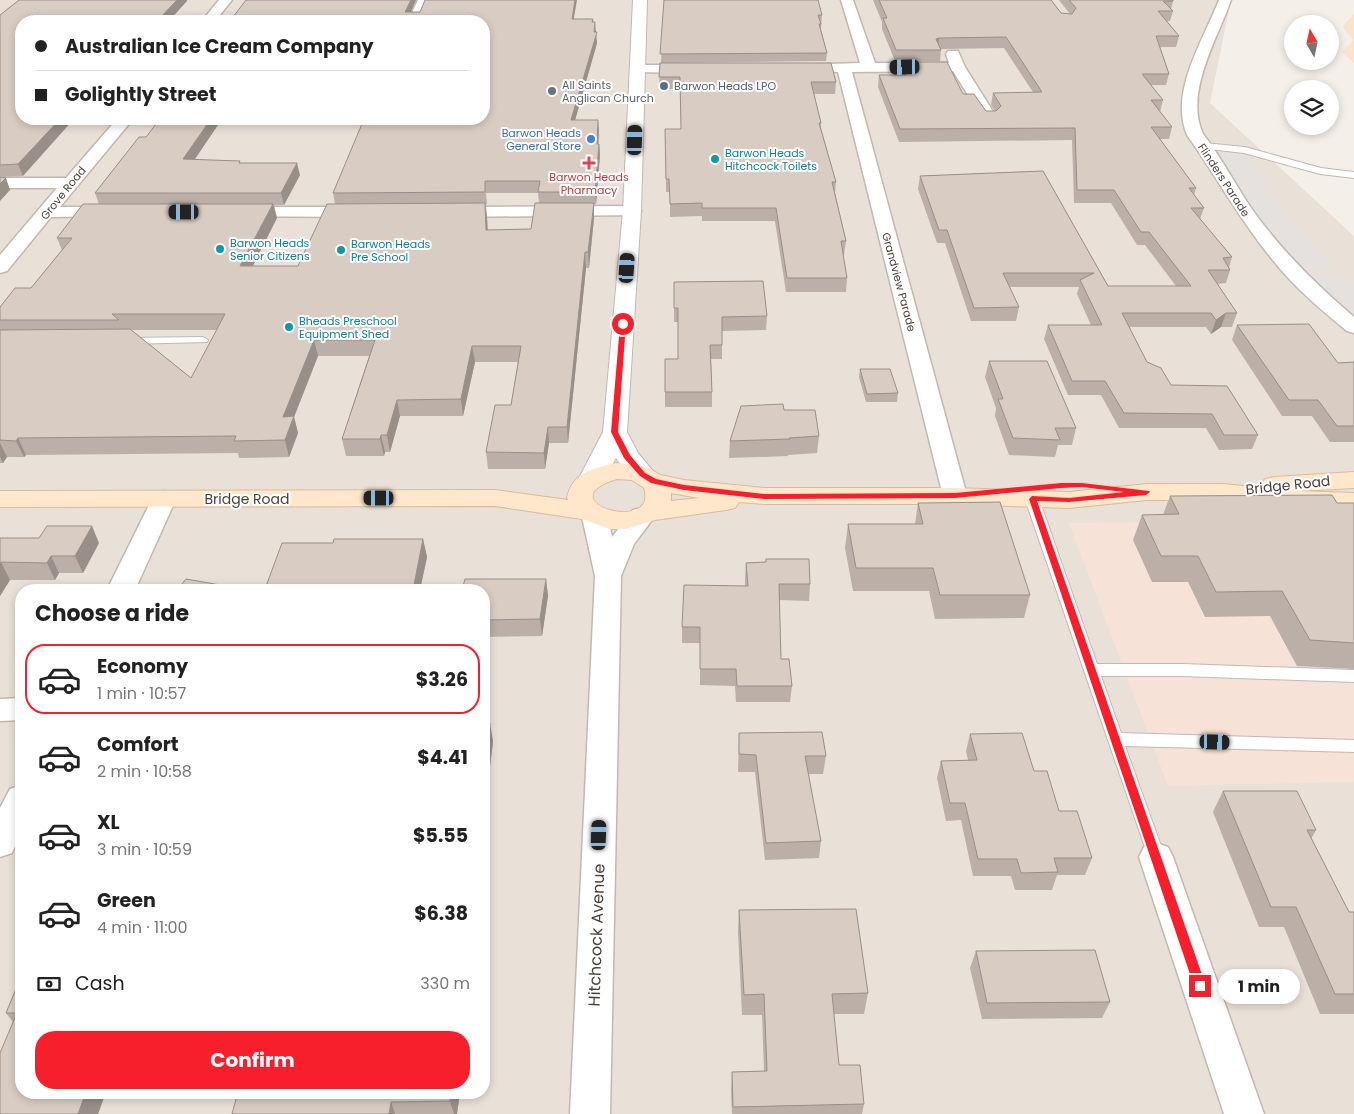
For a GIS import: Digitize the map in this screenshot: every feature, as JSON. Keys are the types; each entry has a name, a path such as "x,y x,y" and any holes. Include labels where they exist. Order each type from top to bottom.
{"main road":[{"path":"616,471 648,478 659,489 660,498 656,506 645,515 619,521 591,514 581,504 579,496 582,488 590,480 603,473 616,471"},
{"name":"Bridge Road","path":"648,478 684,488 764,496 955,496 1069,500 1146,492 1223,492 1306,500 1354,501"},
{"name":"Bridge Road","path":"495,498 590,480"},
{"name":"Bridge Road","path":"1223,492 1290,482 1354,480"},
{"name":"Bridge Road","path":"955,496 1061,485 1082,485 1146,492"},
{"name":"Bridge Road","path":"645,515 764,496"},
{"name":"Bridge Road","path":"0,499 495,498 591,514"}],"street":[{"path":"213,15 226,0"},
{"path":"417,15 424,0"},
{"path":"590,480 615,432 632,211 640,0"},
{"path":"847,0 870,68"},
{"name":"Flinders Parade","path":"1225,0 1189,90 1189,118 1194,137 1204,146 1250,220 1272,248 1312,292 1354,328"},
{"path":"814,68 870,68 955,60 989,118"},
{"path":"638,69 706,68"},
{"name":"Grandview Parade","path":"844,68 955,496"},
{"name":"Grove Road","path":"0,267 120,125"},
{"path":"0,183 72,183"},
{"path":"434,212 632,211"},
{"path":"48,212 127,212"},
{"path":"226,212 374,212"},
{"path":"615,432 627,456 648,478"},
{"path":"124,584 164,499"},
{"name":"Hitchcock Avenue","path":"591,514 608,576"},
{"name":"Hitchcock Avenue","path":"590,1114 608,576 617,550 627,532 645,515"},
{"path":"0,710 15,709"},
{"path":"0,842 15,811"},
{"path":"1156,857 1244,1114"}],"lane":[{"path":"1204,146 1245,150 1320,171 1354,175"},
{"path":"112,341 203,340"},
{"path":"1032,499 1156,857"},
{"path":"1091,670 1182,670 1354,676"},
{"path":"1115,739 1354,746"}],"shaded area":[{"path":"0,0 1231,0 1210,103 1354,236 1354,1114 0,1114"},
{"path":"1208,153 1248,154 1286,212 1306,238 1335,269 1292,272"},
{"path":"1340,273 1354,286 1354,319 1305,276"},
{"path":"1354,519 1354,782 1168,786 1069,523"}],"sand":[{"path":"1354,14 1354,40 1345,31 1343,26"},
{"path":"1354,40 1354,63 1342,52"}],"building":[{"path":"19,0 177,0 163,15 15,15 15,125 54,125 18,164 0,165 0,15"},
{"path":"246,0 411,0 405,12 420,12 425,0 575,0 572,19 593,19 592,22 595,22 594,32 597,32 571,120 598,120 597,144 599,144 595,192 538,192 540,181 485,181 485,192 333,193 361,125 490,125 490,15 235,15"},
{"path":"664,0 818,0 822,15 818,15 821,24 819,24 827,53 660,54"},
{"path":"879,0 1051,0 1061,13 1072,14 1076,8 1069,0 1173,0 1163,1 1173,11 1158,11 1179,36 1156,36 1169,74 1142,74 1163,100 1151,100 1172,127 1151,127 1196,188 1189,188 1204,208 1191,208 1232,257 1223,258 1230,270 1208,270 1237,313 1226,313 1216,320 1211,313 1122,313 1147,362 1161,368 1171,385 1227,386 1258,435 1224,435 1212,414 1124,413 1105,381 1072,381 1048,325 1102,325 1080,280 1094,273 1003,273 1019,307 974,308 947,230 939,230 920,176 1043,171 1108,286 1191,286 1149,232 1141,232 1114,190 1077,190 1075,128 900,129 879,75 906,75 901,62 947,62 963,94 974,94 986,111 996,111 1001,106 993,93 1042,92 1006,37 939,38 936,39 941,50 896,50 883,18 887,18"},
{"path":"660,63 831,63 836,82 811,82 821,123 819,123 836,182 832,182 846,241 841,241 847,278 787,278 776,208 702,208 702,203 670,204 669,179 666,179 665,129 681,129 680,77 659,77"},
{"path":"155,125 207,125 183,159 240,161 239,163 297,163 281,193 95,193 139,137 146,137"},
{"path":"0,177 6,178 0,184"},
{"path":"485,203 486,230 531,229 535,203 594,203 588,252 585,252 567,427 548,427 544,453 486,452 495,405 511,405 521,346 472,346 461,399 397,400 387,435 381,435 380,439 342,439 375,340 314,340 283,417 294,416 285,440 234,441 236,436 18,438 16,441 0,440 0,330 130,329 191,378 225,314 112,314 119,320 0,320 0,307 15,288 31,288 72,238 57,238 83,204 273,204 240,266 298,266 327,204"},
{"path":"763,281 767,316 722,317 722,345 710,345 712,392 665,392 665,359 678,359 678,308 674,308 674,282"},
{"path":"1309,324 1338,363 1354,362 1354,426 1337,426 1318,400 1289,400 1237,325"},
{"path":"989,361 1047,361 1076,428 1055,428 1060,440 1013,438 998,399 1003,399"},
{"path":"860,369 890,369 898,393 867,394"},
{"path":"783,404 784,410 815,410 819,436 730,441 741,406"},
{"path":"1332,495 1337,503 1354,503 1354,643 1310,640 1282,591 1216,592 1198,556 1161,556 1142,515 1179,514 1170,496"},
{"path":"1000,502 1030,595 940,595 933,568 856,568 848,524 923,524 918,503"},
{"path":"47,526 92,526 75,556 51,556 47,563 1,562 0,564 0,538 39,538"},
{"path":"334,539 423,539 414,584 267,584 282,543 333,543"},
{"path":"766,559 809,559 810,584 779,584 781,659 789,659 792,686 737,686 736,669 700,669 700,627 682,627 684,585 748,586 746,563 766,562"},
{"path":"186,579 215,584 182,584"},
{"path":"465,579 546,579 540,619 490,620 490,584 464,584"},
{"path":"822,732 826,756 805,756 821,841 766,843 756,755 739,754 739,733"},
{"path":"1022,733 1034,771 1047,771 1059,811 1077,811 1092,858 1054,858 1058,872 1021,873 1017,859 978,859 965,803 950,803 941,761 977,760 970,734"},
{"path":"1223,791 1297,791 1316,830 1307,830 1349,912 1354,912 1354,994 1335,994 1296,907 1271,907"},
{"path":"856,909 868,993 832,994 839,1065 860,1065 864,1104 733,1107 732,1072 767,1071 764,994 744,995 739,910"},
{"path":"1095,950 1110,1002 987,1003 976,951"},
{"path":"15,991 15,1013 6,1013"},
{"path":"15,1018 15,1099 83,1099 78,1114 0,1114 0,1053"},
{"path":"236,1099 450,1099 450,1101 391,1102 389,1114 232,1114"}],"place":[{"name":"Barwon Heads LPO","path":"664,86"},
{"name":"All Saints Anglican Church","path":"552,91"},
{"name":"Barwon Heads General Store","path":"591,139"},
{"name":"Barwon Heads Hitchcock Toilets","path":"715,159"},
{"name":"Barwon Heads Pharmacy","path":"589,163"},
{"name":"Barwon Heads Senior Citizens","path":"220,249"},
{"name":"Barwon Heads Pre School","path":"341,250"},
{"name":"Bheads Preschool Equipment Shed","path":"289,327"}],"route":[{"path":"623,324 615,432 627,456 642,475 653,481 684,488 764,496 955,496 1061,485 1082,485 1146,492 1069,500 1032,499 1200,986"}]}
